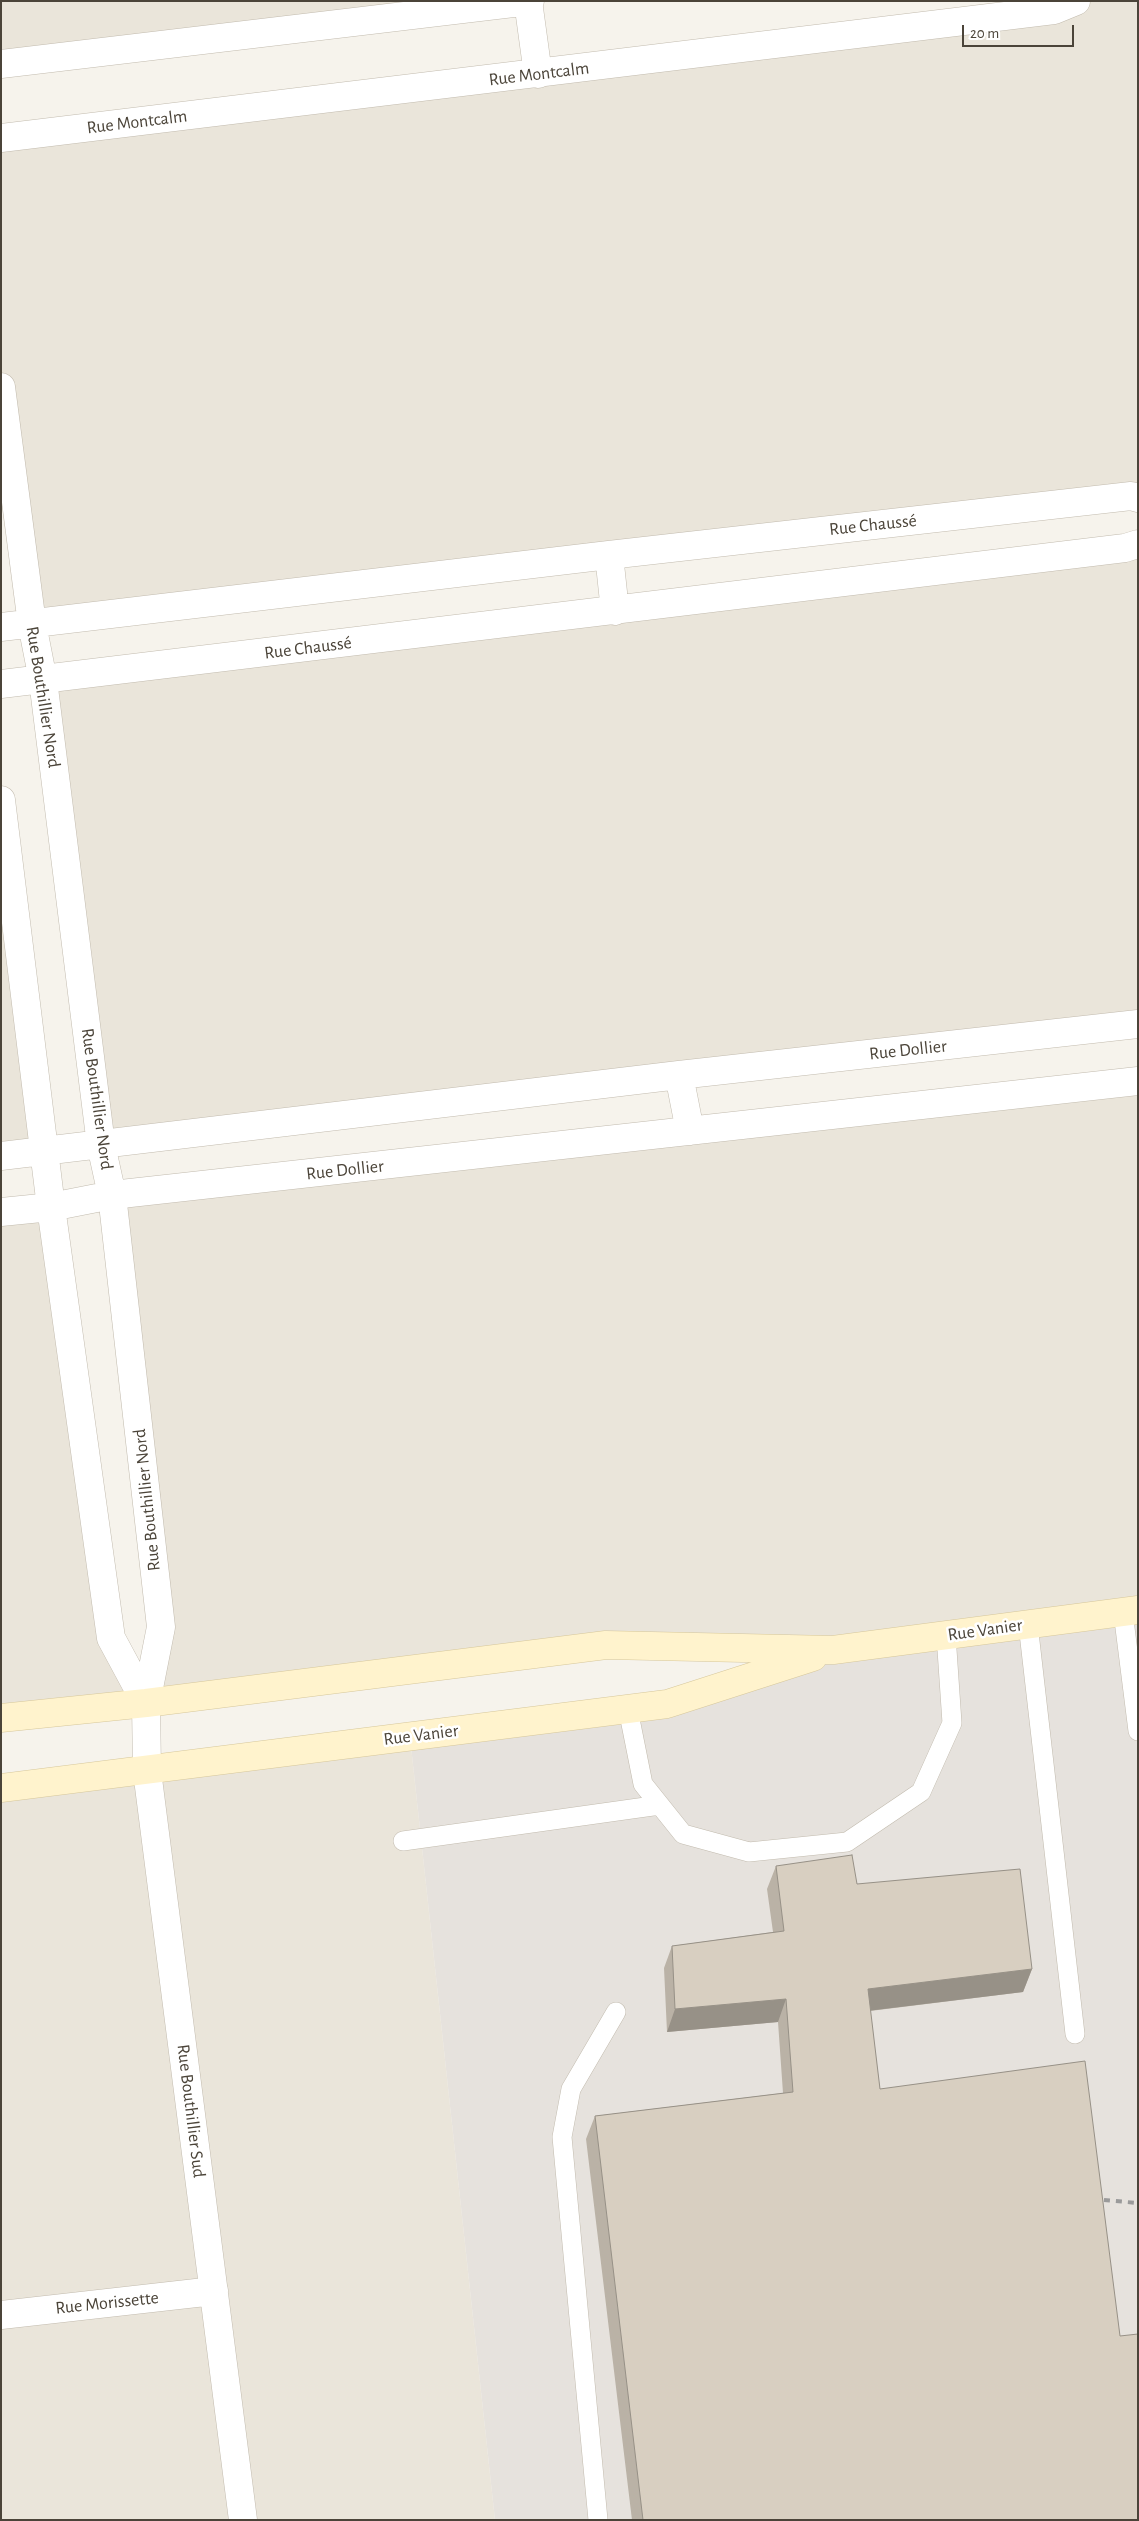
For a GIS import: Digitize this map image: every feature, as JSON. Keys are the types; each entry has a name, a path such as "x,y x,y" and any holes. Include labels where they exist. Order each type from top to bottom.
{"street":[{"path":"1,64 529,1 538,74"},
{"name":"Rue Montcalm","path":"1,138 1054,10 1076,1"},
{"name":"Rue Bouthillier Nord","path":"1,387 32,624 43,680 101,1145 112,1195 161,1628 146,1703"},
{"name":"Rue Chaussé","path":"1,627 609,555 1121,497 1138,498"},
{"name":"Rue Chaussé","path":"1,684 615,611 1125,548 1138,544"},
{"path":"609,555 615,611"},
{"path":"1,800 45,1151 50,1207 111,1638 146,1703"},
{"name":"Rue Dollier","path":"1,1156 679,1075 1138,1024"},
{"path":"679,1075 690,1131"},
{"name":"Rue Dollier","path":"1,1212 50,1207 112,1195 1138,1081"},
{"name":"Rue Vanier","path":"1,1718 146,1703 606,1645 833,1650 1131,1611"},
{"name":"Rue Vanier","path":"1,1788 148,1771 668,1704 833,1650"},
{"name":"Rue Bouthillier Sud","path":"146,1703 148,1771 243,2520"},
{"name":"Rue Morissette","path":"1,2315 214,2291"}],"lane":[{"path":"1131,1611 1138,1731"},
{"path":"1028,1624 1075,2034"},
{"path":"628,1708 644,1784 683,1834 749,1852 847,1842 922,1792 952,1723 946,1635"},
{"path":"403,1841 660,1805"},
{"path":"598,2520 562,2137 571,2089 616,2012"}],"shaded area":[{"path":"1,1 530,1 1,64"},
{"path":"1076,1 1138,1 1138,498 32,624 1,387 1,138"},
{"path":"1138,544 1138,1024 101,1145 43,680"},
{"path":"1,800 45,1151 1,1156"},
{"path":"1138,1081 1138,1610 833,1650 606,1645 146,1703 1,1718 1,1213 51,1207 111,1638 146,1702 161,1627 112,1195"},
{"path":"1138,1610 1138,2520 495,2520 410,1737 667,1704 833,1650"},
{"path":"410,1737 495,2520 1,2520 1,1788"}],"building":[{"path":"852,1855 857,1884 1020,1869 1032,1969 868,1989 880,2089 1085,2061 1120,2336 1138,2334 1138,2520 643,2520 595,2116 793,2092 786,1999 675,2009 672,1946 784,1931 776,1866"}],"railway":[{"path":"1092,2199 1138,2203"}]}
